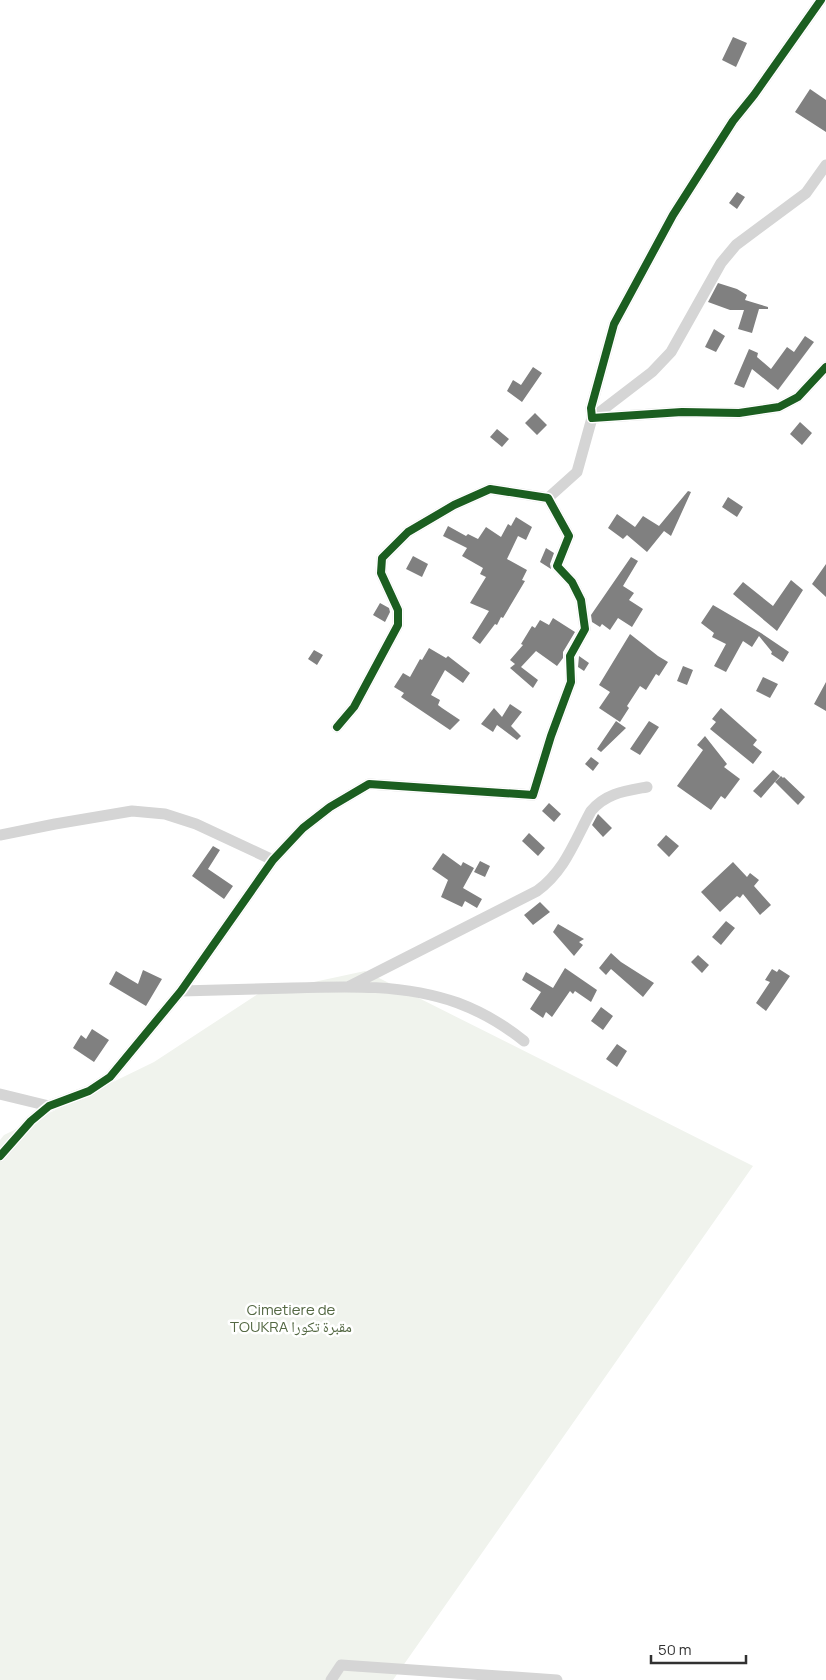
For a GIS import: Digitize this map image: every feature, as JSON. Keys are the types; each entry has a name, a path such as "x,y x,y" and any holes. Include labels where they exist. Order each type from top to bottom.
{"street":[{"path":"337,726 354,706 398,625 398,610 381,573 382,558 408,532 454,505 490,489 548,498 578,472 592,418 591,408 614,324 673,215 732,121 754,95 821,0"},
{"path":"592,418 652,372 672,352 721,263 736,245 806,193 826,165"},
{"path":"592,418 682,412 739,413 779,407 798,397 826,367"},
{"path":"0,1156 31,1121 49,1106 89,1091 110,1078 181,991 273,860 310,823 330,807 369,784 533,795 551,736 571,682 570,656 585,629 581,600 572,582 557,566 568,536 548,498"},
{"path":"350,986 537,891 556,876 597,803 614,793 647,787"},
{"path":"0,836 54,824 132,811 165,814 196,824 273,860"},
{"path":"181,991 350,986 406,991 442,998 485,1015 524,1041"},
{"path":"0,1094 49,1106"},
{"path":"331,1680 341,1665 557,1680"}],"green space":[{"name":"Cimetiere de TOUKRA مقبرة تكورا","path":"365,971 753,1166 393,1680 0,1680 0,1140 4,1135 154,1062 258,994"}],"building":[{"path":"733,37 747,43 736,67 722,60"},
{"path":"810,89 826,100 826,132 795,112"},
{"path":"737,192 745,197 737,209 729,203"},
{"path":"718,283 737,289 747,295 745,300 768,307 768,309 759,309 752,333 738,329 744,310 730,310 708,302"},
{"path":"714,329 725,336 716,352 705,347"},
{"path":"805,336 814,342 778,390 752,369 744,388 734,384 749,349 758,353 757,357 771,369 787,347 794,352"},
{"path":"533,367 542,373 522,402 507,391 513,380 521,385"},
{"path":"535,413 547,425 537,435 525,423"},
{"path":"800,422 812,433 802,445 790,434"},
{"path":"497,429 509,439 502,447 490,437"},
{"path":"688,491 691,492 671,536 664,531 647,552 627,535 623,539 608,528 617,514 635,527 643,516 659,526"},
{"path":"728,497 743,507 737,517 722,507"},
{"path":"516,517 532,527 526,540 518,536 507,559 527,570 522,580 525,581 503,618 501,617 497,625 495,624 480,644 472,638 489,611 470,603 486,577 480,574 483,568 462,556 467,548 443,536 448,526 466,536 468,534 478,539 486,527 501,537 508,524 511,526"},
{"path":"546,548 554,553 550,564 551,569 540,562"},
{"path":"413,556 428,564 422,577 406,569"},
{"path":"631,557 638,561 623,586 634,593 629,600 643,609 632,627 618,618 610,630 602,624 600,627 592,622 591,615"},
{"path":"826,564 826,597 812,584"},
{"path":"791,580 803,590 777,631 733,594 743,582 773,606"},
{"path":"380,603 389,608 390,612 385,622 373,615"},
{"path":"713,605 789,652 783,662 771,654 772,652 759,636 752,647 743,641 726,672 714,666 726,644 712,637 714,633 701,623"},
{"path":"553,618 575,632 563,652 563,658 557,666 536,651 521,667 538,680 533,688 510,668 515,664 510,660 523,645 521,644 532,626 535,628 540,620 549,625"},
{"path":"630,634 668,662 659,676 656,674 646,690 640,686 627,706 629,708 620,722 599,708 610,692 599,685"},
{"path":"429,648 446,658 448,656 470,673 463,683 445,670 431,695 440,700 438,705 460,720 450,730 401,697 404,693 394,687 403,673 410,677"},
{"path":"314,650 323,655 317,665 308,659"},
{"path":"579,656 589,663 584,671 578,667"},
{"path":"683,666 693,670 687,685 677,681"},
{"path":"763,677 778,684 770,698 756,691"},
{"path":"826,682 826,711 814,704"},
{"path":"510,704 522,712 511,726 521,736 517,740 497,725 493,732 481,724 494,708 502,717"},
{"path":"721,708 757,740 753,745 762,752 753,764 710,729 716,722 712,719"},
{"path":"616,721 626,728 601,752 597,749"},
{"path":"649,721 659,727 640,755 630,749"},
{"path":"705,736 727,764 724,767 740,779 725,799 721,796 711,810 677,786 703,750 697,745"},
{"path":"591,757 599,763 593,771 585,764"},
{"path":"773,770 780,776 761,798 753,791"},
{"path":"781,776 805,797 798,805 775,782"},
{"path":"549,803 561,814 554,822 542,811"},
{"path":"598,814 612,828 603,837 592,825"},
{"path":"529,833 545,848 538,856 522,841"},
{"path":"666,835 679,846 669,857 657,845"},
{"path":"213,846 220,850 208,869 233,886 224,899 192,876"},
{"path":"443,853 461,866 463,862 474,868 463,888 482,899 477,908 465,901 462,907 441,897 448,880 432,869"},
{"path":"480,861 490,866 485,877 474,872"},
{"path":"733,862 747,877 750,873 759,880 754,886 771,905 760,915 743,894 740,898 737,896 720,912 701,892"},
{"path":"540,902 550,912 533,925 524,915"},
{"path":"726,921 735,928 721,945 712,937"},
{"path":"558,924 584,939 579,942 583,945 574,956 553,932"},
{"path":"611,953 621,962 654,983 643,997 611,969 606,975 599,968"},
{"path":"698,955 709,965 702,973 691,962"},
{"path":"565,968 597,990 591,1002 575,991 573,994 570,991 552,1017 546,1012 543,1018 530,1009 541,992 522,980 526,972 553,988"},
{"path":"772,969 777,972 779,969 790,976 766,1011 756,1003 770,982 765,980"},
{"path":"143,970 162,979 146,1006 109,984 116,971 138,984"},
{"path":"601,1007 613,1016 603,1030 591,1021"},
{"path":"92,1029 109,1040 94,1062 73,1048 81,1035 86,1039"},
{"path":"617,1044 627,1051 617,1067 606,1059"}],"cycle path":[{"path":"821,0 754,95 733,121 673,215 614,324 591,408 592,418 682,412 739,413 779,407 798,397 826,367"},
{"path":"0,1156 31,1121 49,1106 89,1091 110,1077 181,991 273,860 303,828 330,807 369,784 533,795 551,736 571,682 570,656 585,629 581,600 572,582 557,566 569,536 548,498 490,489 454,505 408,532 382,558 381,573 398,610 398,625 354,707 337,727"}]}
